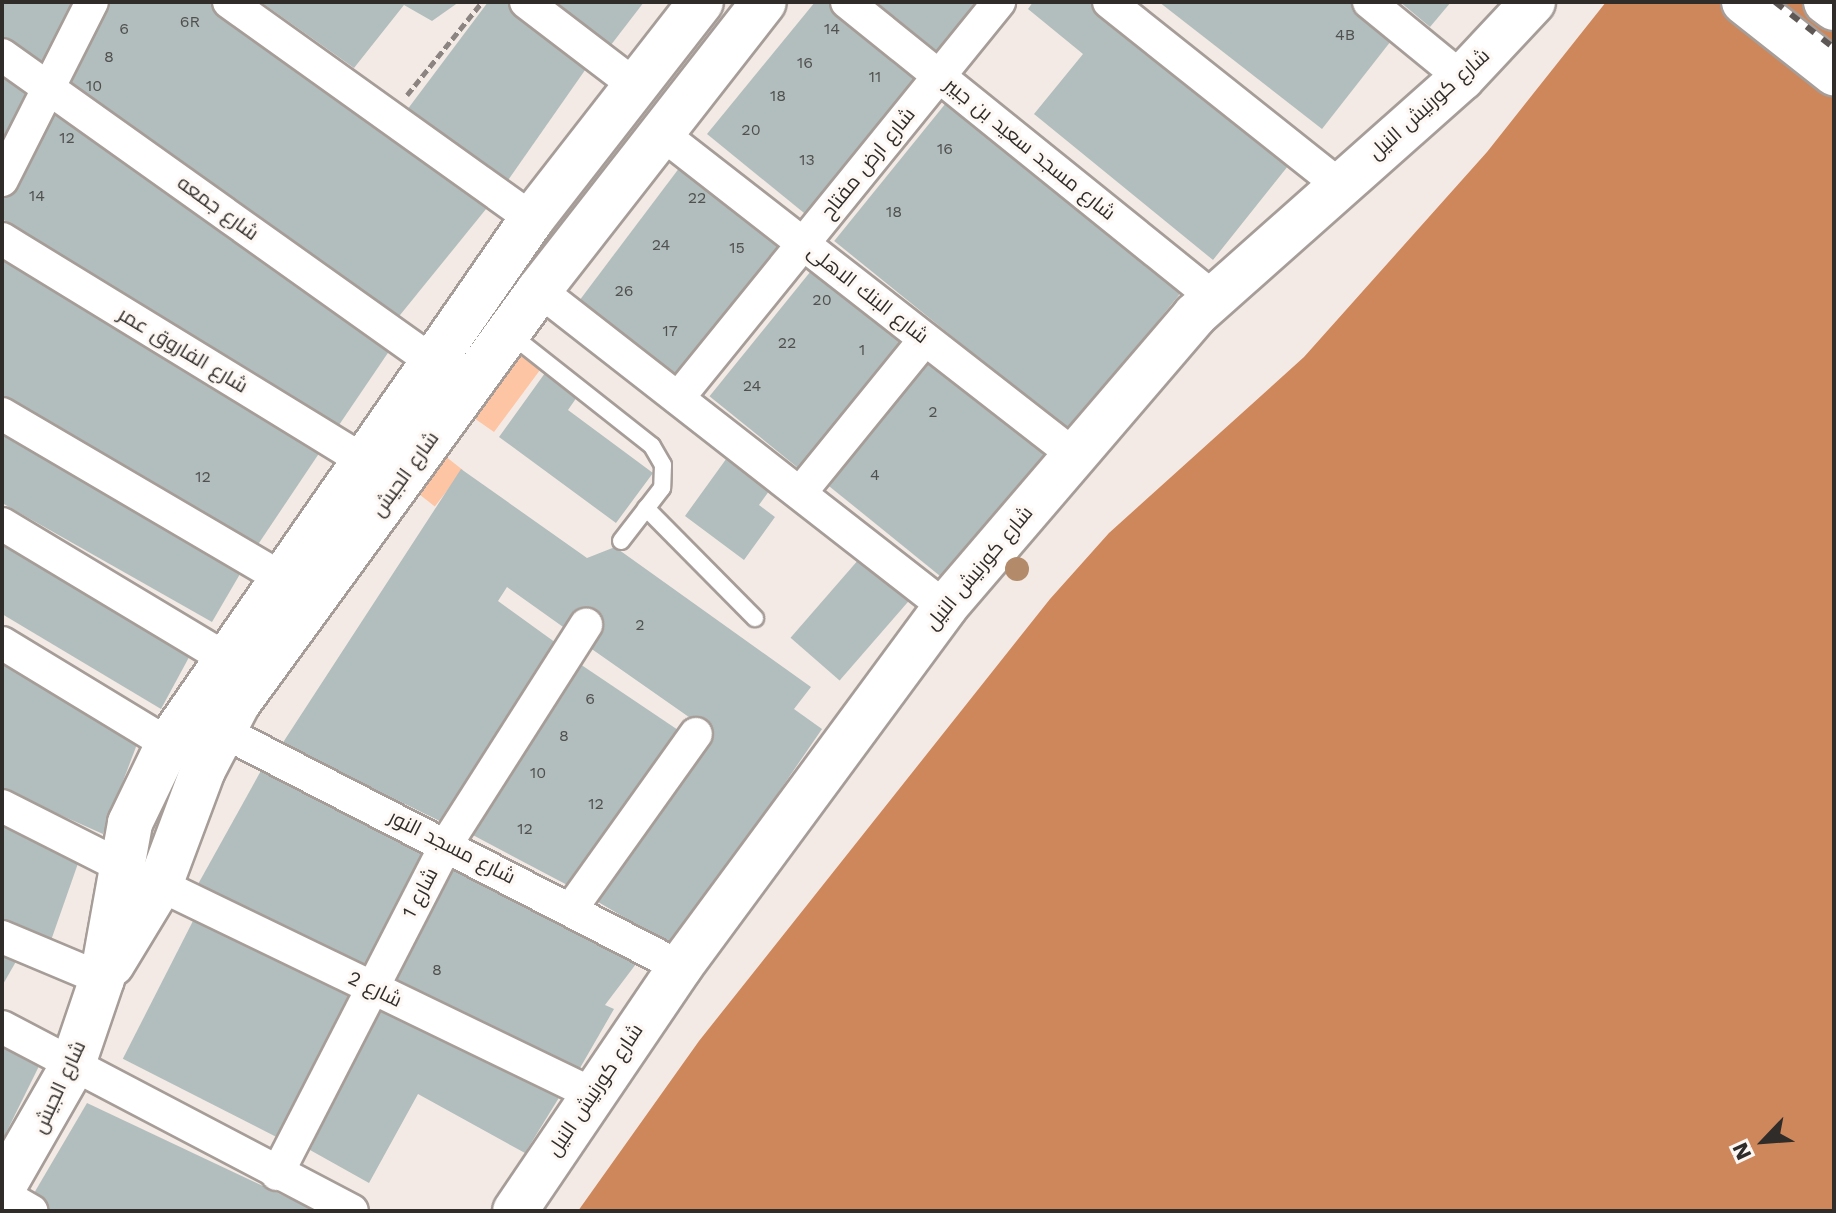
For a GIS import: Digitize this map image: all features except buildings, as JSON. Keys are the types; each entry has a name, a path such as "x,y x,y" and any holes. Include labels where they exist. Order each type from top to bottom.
{"main road":[{"name":"شارع الجيش","path":"102,979 160,885 222,731 532,219 701,2"},
{"name":"شارع الجيش","path":"2,1192 72,1067 102,979 121,866 136,809 168,744 364,461 432,388 508,332 764,2"},
{"name":"شارع كورنيش النيل","path":"515,1211 590,1093 945,607 1213,297 1462,78 1533,2"},
{"path":"1744,2 1834,73"},
{"path":"1826,2 1834,8"},
{"path":"646,73 694,91"}],"street":[{"path":"2,180 92,2"},
{"path":"229,2 532,219"},
{"path":"526,2 646,73"},
{"name":"شارع مسجد سعيد بن جبير","path":"847,2 1213,297"},
{"name":"شارع ارض مفتاح","path":"678,398 999,2"},
{"path":"1109,2 1339,185"},
{"path":"1369,2 1462,78"},
{"name":"شارع جمعه","path":"2,55 49,88 432,388"},
{"name":"شارع البنك الاهلى","path":"661,133 1074,455"},
{"name":"شارع الفاروق عمر","path":"2,239 364,461"},
{"path":"539,290 945,607"},
{"path":"800,493 925,339"},
{"path":"2,414 283,579"},
{"path":"2,524 227,659"},
{"name":"شارع 1","path":"277,1174 370,987 447,843 586,625"},
{"path":"2,643 168,744"},
{"name":"شارع مسجد النور","path":"222,731 447,843 680,967"},
{"path":"571,909 696,734"},
{"path":"2,806 121,866"},
{"name":"شارع 2","path":"160,885 590,1093"},
{"path":"2,937 102,979"},
{"path":"2,1027 72,1067 352,1211"},
{"path":"2,1192 32,1211"}],"lane":[{"path":"508,332 652,446 663,465 662,488 621,541"},
{"path":"646,508 755,618"}],"path":[{"path":"390,116 482,2"}],"shaded area":[{"path":"1606,2 1834,2 1834,1211 578,1211 699,1041 1050,599 1109,533 1304,357 1487,152"},
{"path":"521,355 540,370 494,432 471,416"},
{"path":"445,456 463,470 435,506 417,492"}],"railway":[{"path":"1775,2 1834,48"}]}
